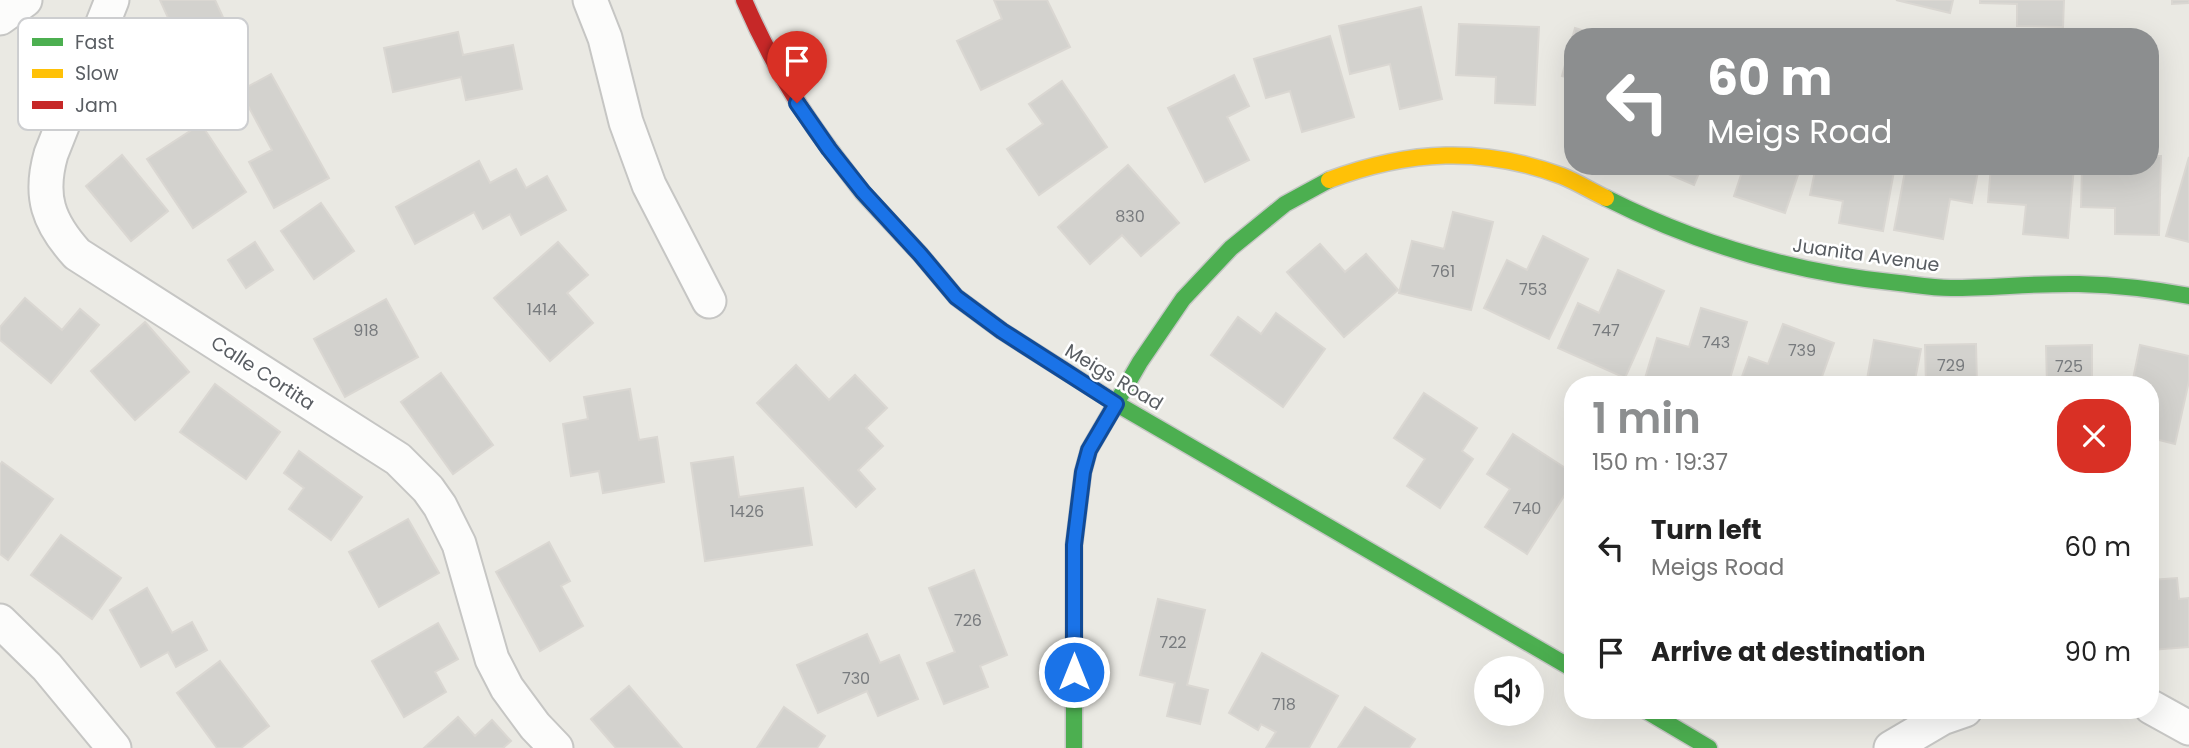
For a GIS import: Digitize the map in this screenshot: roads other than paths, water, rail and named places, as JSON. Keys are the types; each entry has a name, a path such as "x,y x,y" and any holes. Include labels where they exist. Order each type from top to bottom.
{"street":[{"path":"0,18 25,0"},
{"name":"Calle Cortita","path":"105,18 112,0"},
{"path":"590,0 605,38 626,122 649,185 709,301"},
{"name":"Meigs Road","path":"744,0 757,30 797,103 829,149 863,192 956,297 1002,331 1116,404 1564,664"},
{"name":"Calle Cortita","path":"61,130 46,171 45,190 54,225 77,254 398,459 428,489 440,506 459,544 497,669 507,688 535,726 556,748"},
{"name":"Juanita Avenue","path":"1074,748 1074,545 1086,458 1140,362 1182,299 1231,248 1285,204 1319,184 1358,169 1399,159 1441,154 1483,156 1524,164 1564,177 1648,219 1700,240 1781,265 1864,281 1949,288 2078,284 2151,289 2189,296"},
{"path":"0,621 47,667 114,748"},
{"path":"2159,711 2189,728"},
{"path":"1660,719 1709,748"},
{"path":"1891,748 1940,719"}]}
